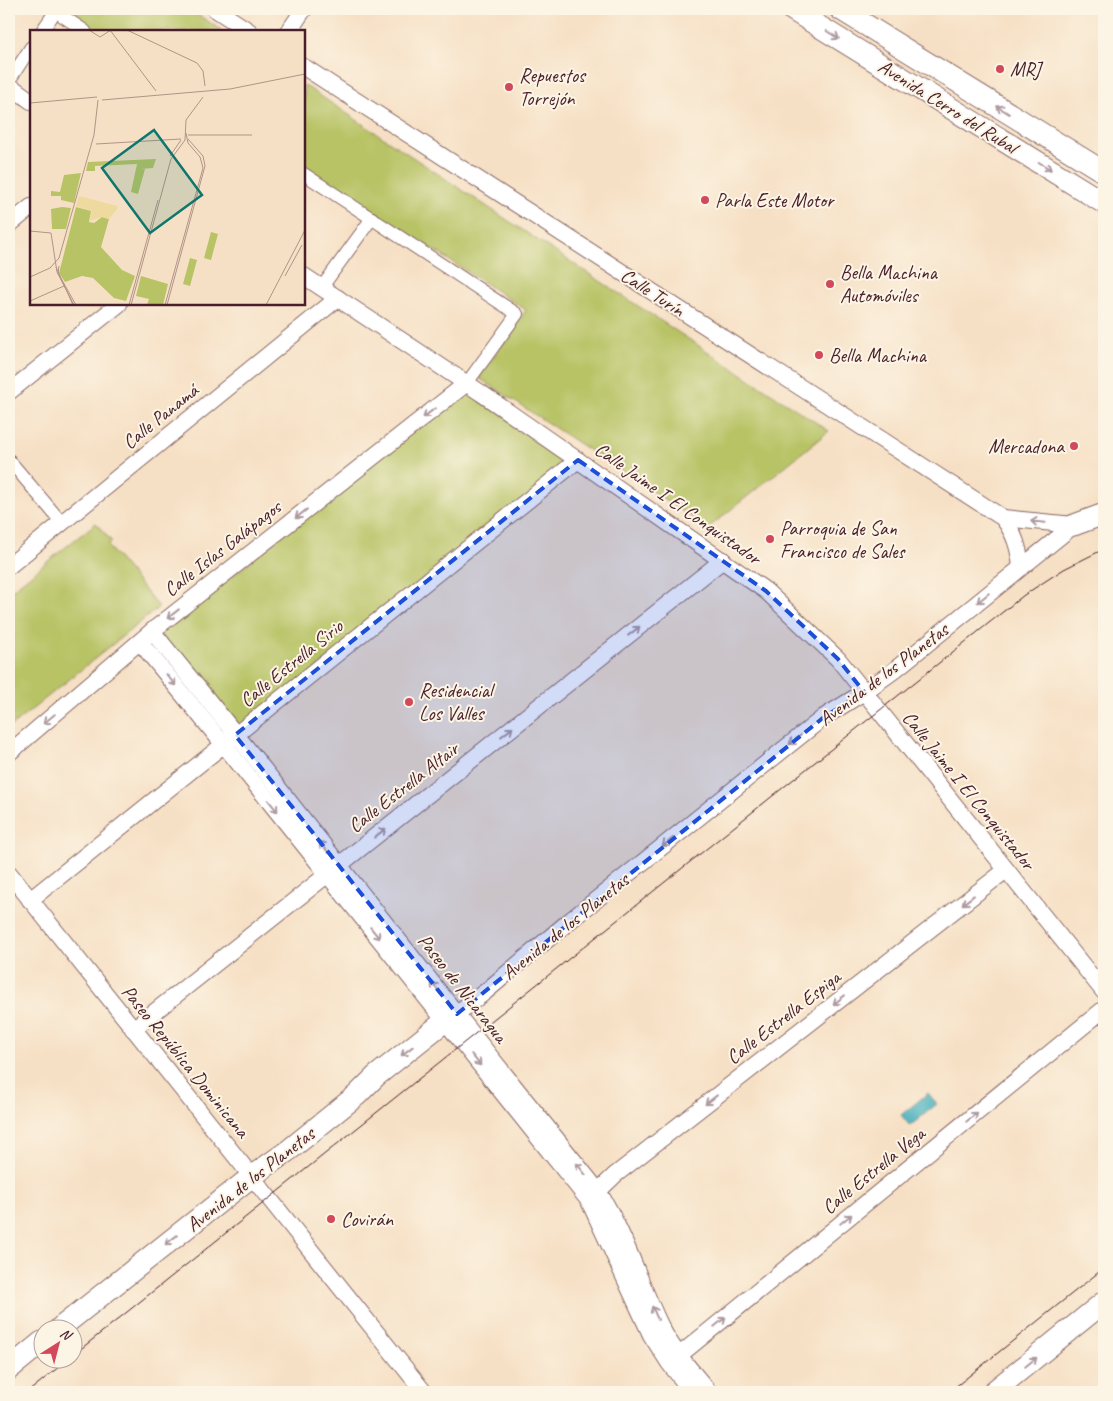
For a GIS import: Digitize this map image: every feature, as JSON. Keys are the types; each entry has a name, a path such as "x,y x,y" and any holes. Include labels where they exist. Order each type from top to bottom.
{"street":[{"path":"215,9 247,30"},
{"path":"291,30 304,9"},
{"name":"Avenida Cerro del Rubal","path":"791,9 1104,203"},
{"name":"Avenida Cerro del Rubal","path":"840,9 1104,172"},
{"path":"43,30 54,10 84,30"},
{"path":"9,81 30,49"},
{"name":"Calle Turín","path":"305,67 1003,518 1016,539 1021,567"},
{"path":"9,85 30,100"},
{"path":"305,175 517,314 467,383"},
{"path":"9,225 30,208"},
{"path":"322,287 372,218"},
{"name":"Calle Jaime I El Conquistador","path":"305,277 467,383 766,590 838,659 1104,992"},
{"name":"Calle Panamá","path":"9,566 63,524 338,298"},
{"path":"9,392 118,305"},
{"name":"Calle Islas Galápagos","path":"9,753 152,631 467,383"},
{"path":"9,460 63,524"},
{"name":"Calle Estrella Sirio","path":"30,900 578,460"},
{"name":"Calle Turín","path":"1003,518 1074,525 1104,514"},
{"name":"Avenida de los Planetas","path":"73,1318 251,1177 289,1150 357,1095 376,1076 485,992 567,923 824,717 892,672 1074,525"},
{"name":"Calle Estrella Altair","path":"133,1029 723,560"},
{"name":"Paseo de Nicaragua","path":"152,631 230,740 594,1196 610,1210 674,1359 692,1392"},
{"name":"Paseo de Nicaragua","path":"140,642 230,740"},
{"name":"Calle Estrella Espiga","path":"594,1196 615,1175 1006,870"},
{"name":"Paseo República Dominicana","path":"9,873 424,1392"},
{"name":"Calle Estrella Vega","path":"674,1359 1104,1009"},
{"path":"993,1392 1104,1302"},
{"path":"9,1369 32,1350"},
{"name":"Paseo de Nicaragua","path":"674,1359 709,1392"}],"highlighted area":[{"path":"578,460 766,591 838,659 864,692 824,717 457,1014 235,735"}],"green space":[{"path":"60,9 189,9 221,30 93,30"},
{"path":"305,86 829,431 708,528 479,378 526,310 305,167"},
{"path":"468,384 576,460 233,735 156,638"},
{"path":"96,523 112,542 108,546 159,607 9,728 9,592"}],"water":[{"path":"928,1093 937,1104 910,1126 901,1115"}],"tram line":[{"path":"82,1348 1024,595 1064,569 1104,549"},
{"path":"949,1392 1104,1268"},
{"path":"28,1392 58,1368"}],"place":[{"name":"MRJ","path":"1000,69"},
{"name":"Repuestos Torrejón","path":"509,87"},
{"name":"Parla Este Motor","path":"705,200"},
{"name":"Bella Machina Automóviles","path":"830,284"},
{"name":"Bella Machina","path":"819,355"},
{"name":"Mercadona","path":"1074,446"},
{"name":"Parroquia de San Francisco de Sales","path":"770,539"},
{"name":"Residencial Los Valles","path":"409,702"},
{"name":"Covirán","path":"331,1219"}]}
